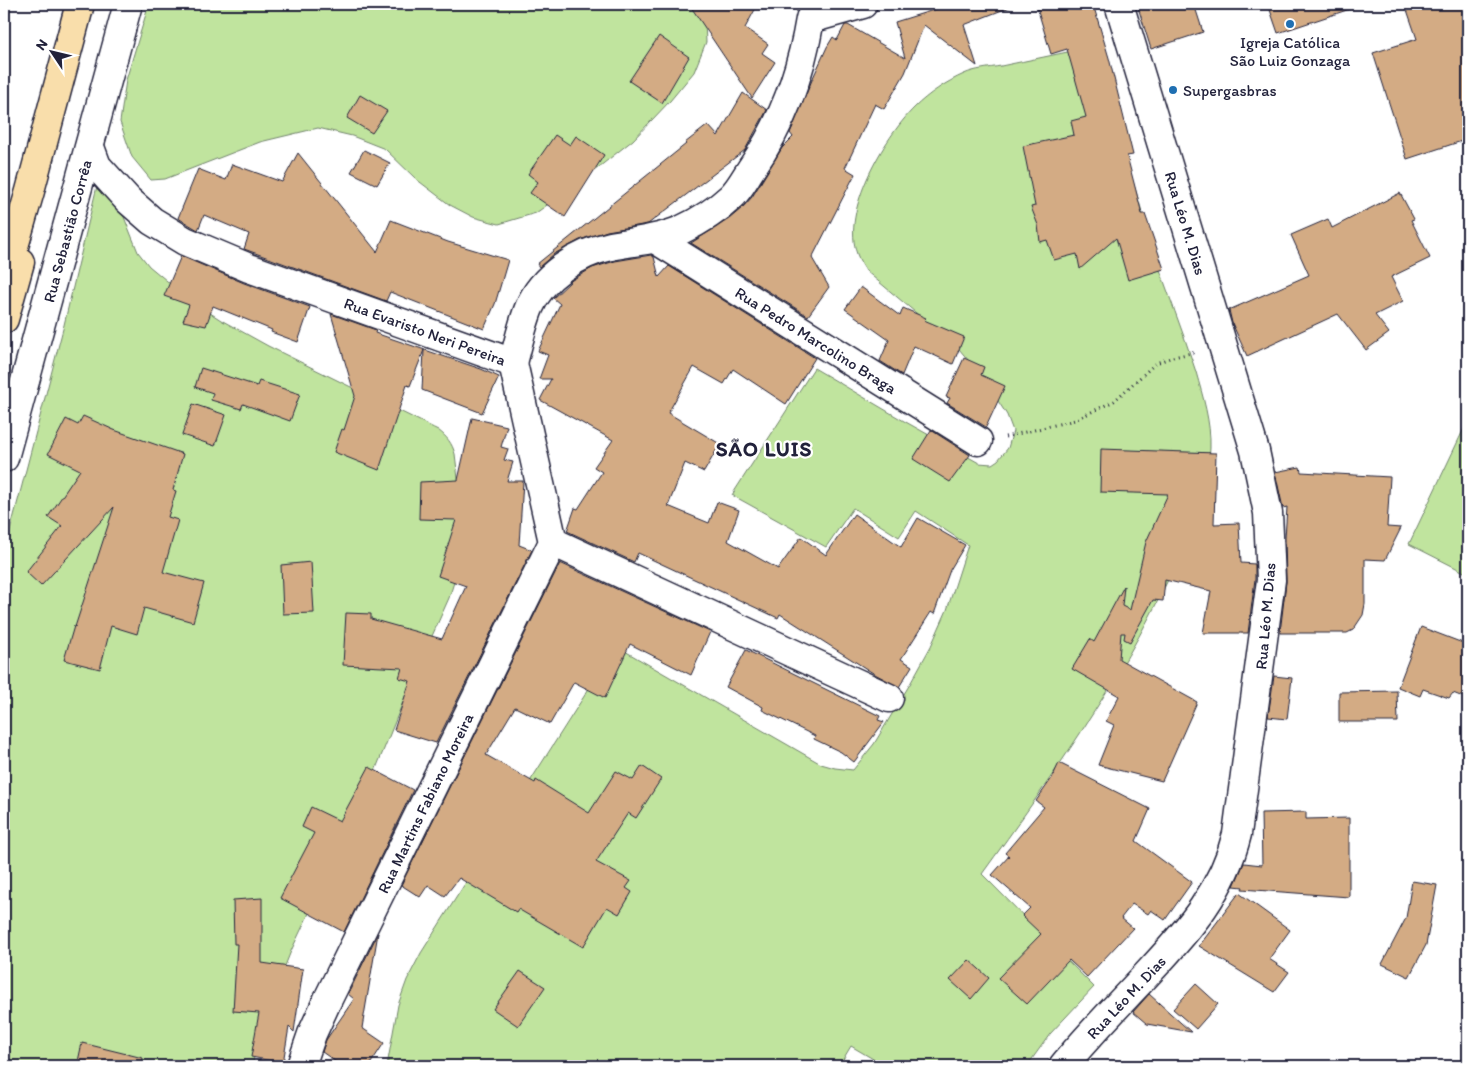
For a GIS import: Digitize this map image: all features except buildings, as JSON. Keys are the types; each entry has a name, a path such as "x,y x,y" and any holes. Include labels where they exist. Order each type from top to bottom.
{"highway":[{"path":"4,281 80,4"},
{"path":"4,319 22,257 30,191"}],"street":[{"name":"Rua Sebastião Corrêa","path":"4,458 128,4"},
{"path":"808,11 863,4"},
{"name":"Rua Léo M. Dias","path":"1063,1066 1081,1044 1192,925 1212,896 1233,850 1237,834 1271,580 1268,513 1255,451 1119,4"},
{"name":"Rua Evaristo Neri Pereira","path":"90,146 97,166 128,200 152,222 185,241 249,268 513,363 529,307 538,292 564,266 584,254 610,246 655,240 682,230 709,214 733,196 762,154 782,119 805,50 808,11"},
{"name":"Rua Pedro Marcolino Braga","path":"655,240 978,442"},
{"path":"513,363 554,542 890,698"},
{"name":"Rua Martins Fabiano Moreira","path":"301,1066 312,1034 328,999 554,542"}],"path":[{"path":"978,442 989,442 1027,430 1055,426 1075,420 1114,401 1156,363 1223,345"}],"green space":[{"path":"149,4 704,4 706,42 694,72 633,140 536,213 499,224 473,217 450,205 416,179 385,149 352,136 318,128 260,142 165,179 151,180 132,157 120,122 126,80"},
{"path":"1086,48 1119,138 1154,252 1196,372 1206,410 1210,438 1206,482 1196,515 1176,563 1149,617 1106,693 1058,767 982,874 1094,987 1050,1034 1027,1066 885,1066 851,1046 839,1066 387,1066 398,1005 407,980 421,953 616,646 821,764 853,770 874,744 931,646 947,610 968,545 916,511 899,537 853,508 826,547 732,495 814,368 979,463 992,464 1008,448 1013,431 1007,415 984,379 959,349 866,271 857,254 854,237 855,217 868,176 890,137 914,108 931,93 964,74 973,71"},
{"path":"97,186 124,217 138,252 149,266 190,300 268,346 438,430 449,440 455,454 462,511 456,576 449,598 407,692 367,791 291,951 260,1032 252,1066 4,1066 4,554 64,325"},
{"path":"1468,420 1468,574 1409,544"}],"place":[{"name":"Igreja Católica São Luiz Gonzaga","path":"1290,24"},
{"name":"Supergasbras","path":"1173,90"}],"district":[{"name":"SÃO LUIS","path":"764,449"}]}
